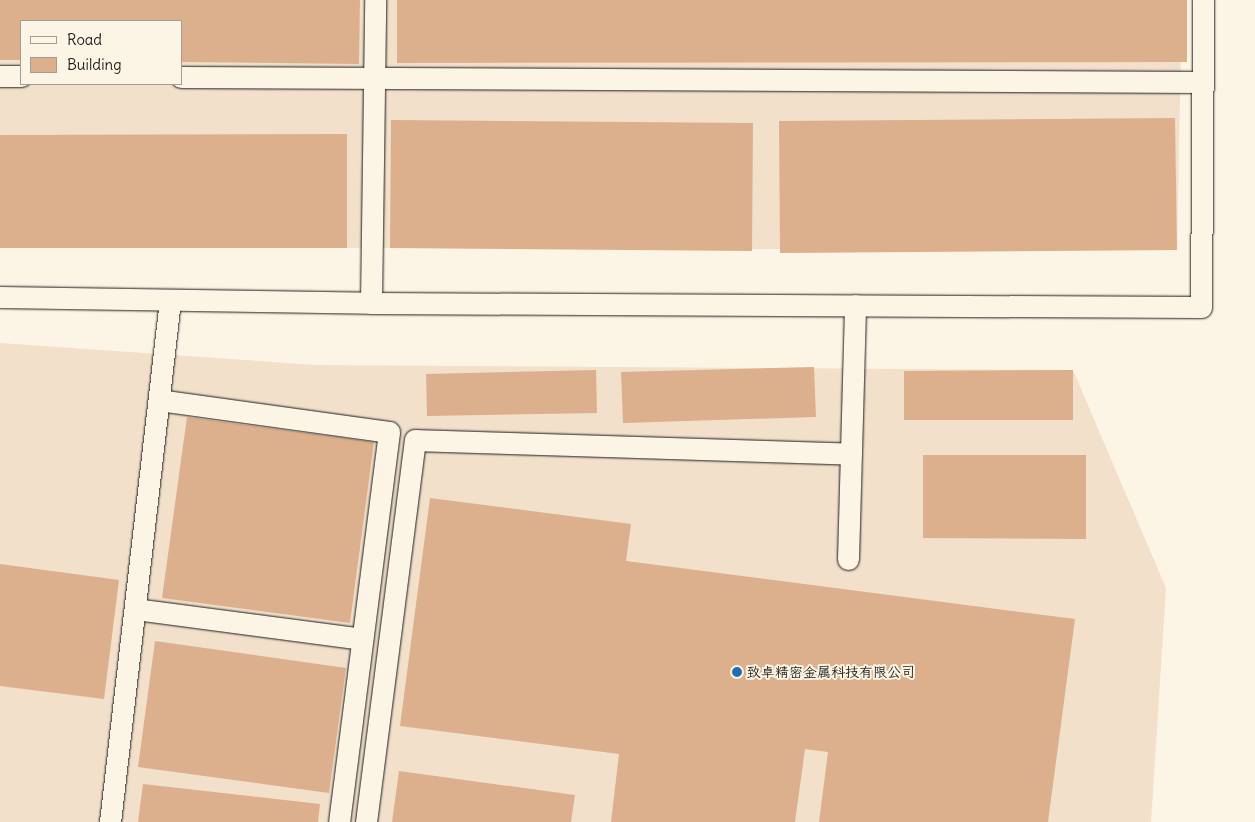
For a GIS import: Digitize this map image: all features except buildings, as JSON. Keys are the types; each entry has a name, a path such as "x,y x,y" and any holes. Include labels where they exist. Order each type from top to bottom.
{"street":[{"path":"371,303 375,0"},
{"path":"0,297 371,303 1201,307 1203,0"},
{"path":"0,76 20,76"},
{"path":"182,77 1201,82"},
{"path":"110,822 170,300"},
{"path":"848,559 856,305"},
{"path":"159,400 389,432 339,822"},
{"path":"366,822 415,440 851,454"},
{"path":"135,609 362,639"}],"shaded area":[{"path":"0,0 1182,0 1177,250 0,247"},
{"path":"0,343 316,365 1073,370 1166,588 1151,822 0,822"}],"place":[{"name":"致卓精密金属科技有限公司","path":"737,672"}]}
